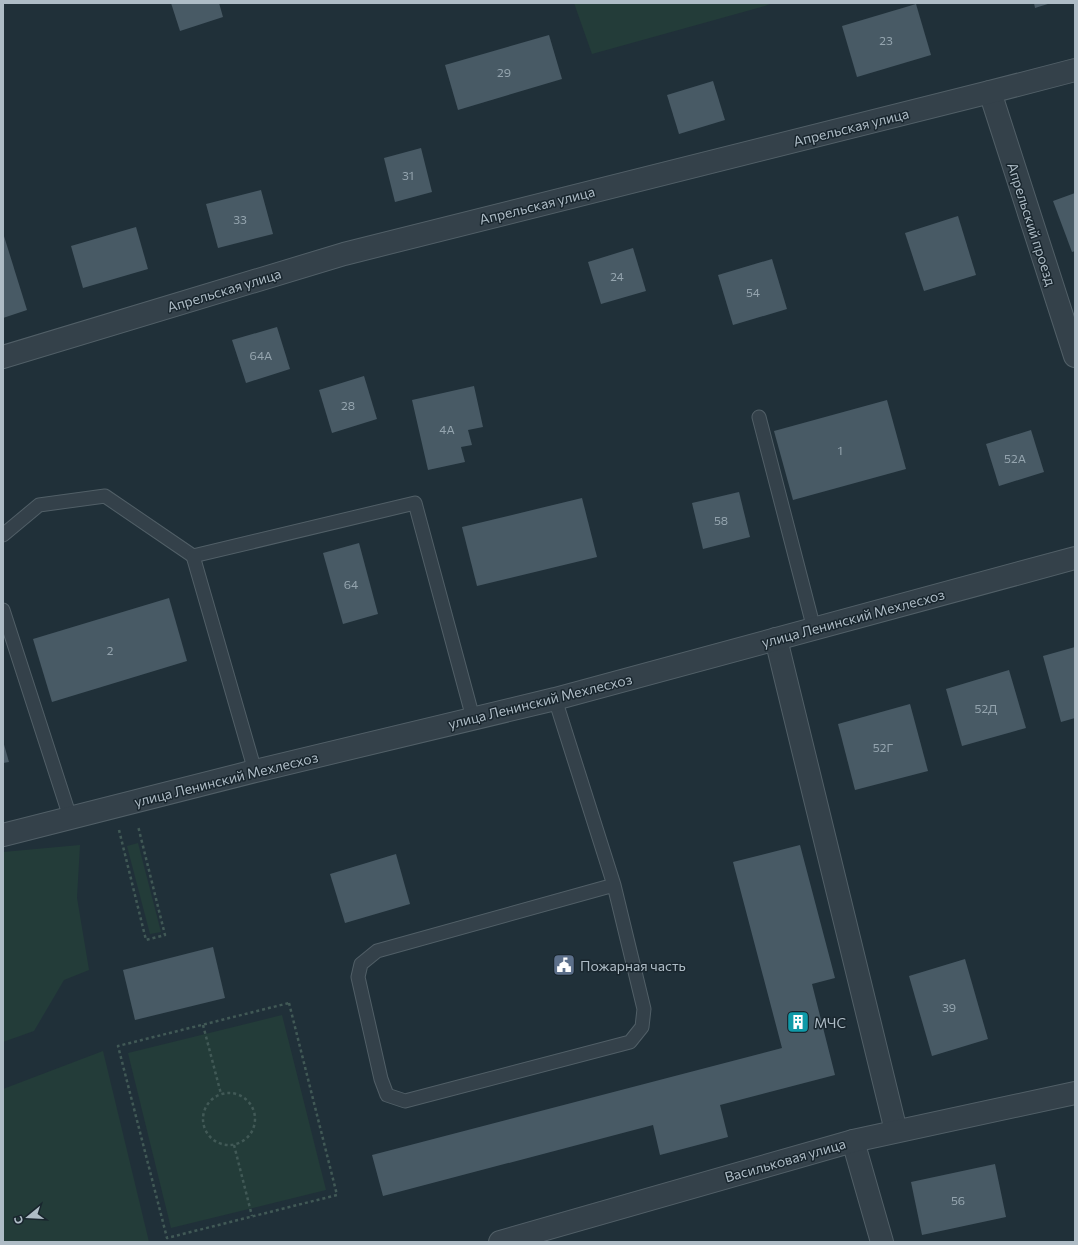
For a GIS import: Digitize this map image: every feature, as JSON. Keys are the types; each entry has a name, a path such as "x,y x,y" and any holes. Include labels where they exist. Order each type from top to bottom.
{"street":[{"name":"Апрельская улица","path":"3,356 344,254 1075,70"},
{"name":"Апрельский проезд","path":"990,92 1075,356"},
{"name":"улица Ленинский Мехлесхоз","path":"3,835 255,771 555,699 1075,558"},
{"path":"776,639 896,1131"},
{"name":"Васильковая улица","path":"500,1242 853,1141 1075,1093"},
{"path":"853,1141 882,1242"}],"lane":[{"path":"759,417 814,628"},
{"path":"3,535 39,505 105,496 193,556 255,771"},
{"path":"193,556 415,503 474,718"},
{"path":"3,610 70,817"},
{"path":"555,699 614,886 644,1009 642,1027 630,1042 405,1100 387,1095 381,1079 358,977 361,964 377,952 614,886"}],"path":[{"path":"122,804 165,935 146,940 122,804"},
{"path":"289,1003 337,1195 252,1216 167,1238 118,1046 289,1003"},
{"path":"204,1024 221,1094"},
{"path":"233,1093 244,1098 252,1106 255,1118 253,1130 245,1140 234,1144 223,1144 212,1139 204,1125 203,1120 205,1109 211,1100 221,1094 233,1093"},
{"path":"234,1144 252,1216"}],"green space":[{"path":"574,3 772,3 592,54"},
{"path":"138,843 161,932 150,934 127,846"},
{"path":"80,845 77,898 89,970 64,980 34,1031 3,1042 3,852"},
{"path":"282,1015 326,1190 171,1228 128,1053"},
{"path":"103,1051 149,1242 3,1242 3,1089"}],"building":[{"path":"171,3 219,3 223,17 180,31"},
{"path":"1034,3 1051,3 1035,8"},
{"path":"916,4 931,55 857,77 842,26"},
{"path":"549,35 562,79 458,110 445,65"},
{"path":"713,81 725,120 679,134 667,95"},
{"path":"421,148 432,192 395,202 384,158"},
{"path":"261,190 273,234 218,248 206,204"},
{"path":"1075,193 1075,251 1072,252 1053,201"},
{"path":"958,216 976,275 924,291 905,233"},
{"path":"136,227 148,269 83,288 71,246"},
{"path":"3,233 27,310 3,318"},
{"path":"633,248 646,291 601,304 588,262"},
{"path":"772,259 787,309 733,325 718,275"},
{"path":"277,327 290,369 246,383 232,340"},
{"path":"364,376 377,419 332,433 319,390"},
{"path":"474,386 483,427 468,430 472,445 461,447 465,462 428,470 412,400"},
{"path":"887,400 906,469 793,500 774,431"},
{"path":"1031,430 1044,472 999,486 986,444"},
{"path":"739,492 750,537 703,549 692,503"},
{"path":"582,498 597,557 477,586 462,527"},
{"path":"359,543 378,614 343,624 323,553"},
{"path":"169,598 187,661 52,702 33,639"},
{"path":"1075,647 1075,718 1061,722 1043,656"},
{"path":"1009,670 1026,728 962,746 946,689"},
{"path":"910,704 928,771 855,790 838,724"},
{"path":"3,741 9,762 3,763"},
{"name":"МЧС","path":"800,845 835,978 812,984 835,1075 720,1105 728,1137 660,1155 653,1125 383,1196 372,1155 782,1048 733,862"},
{"path":"396,854 410,904 345,923 330,874"},
{"path":"213,947 225,998 135,1020 123,970"},
{"path":"965,959 988,1039 932,1056 909,976"},
{"path":"995,1164 1006,1217 922,1235 911,1182"}],"place":[{"name":"Пожарная часть","path":"564,965"},
{"name":"МЧС","path":"798,1022"}]}
